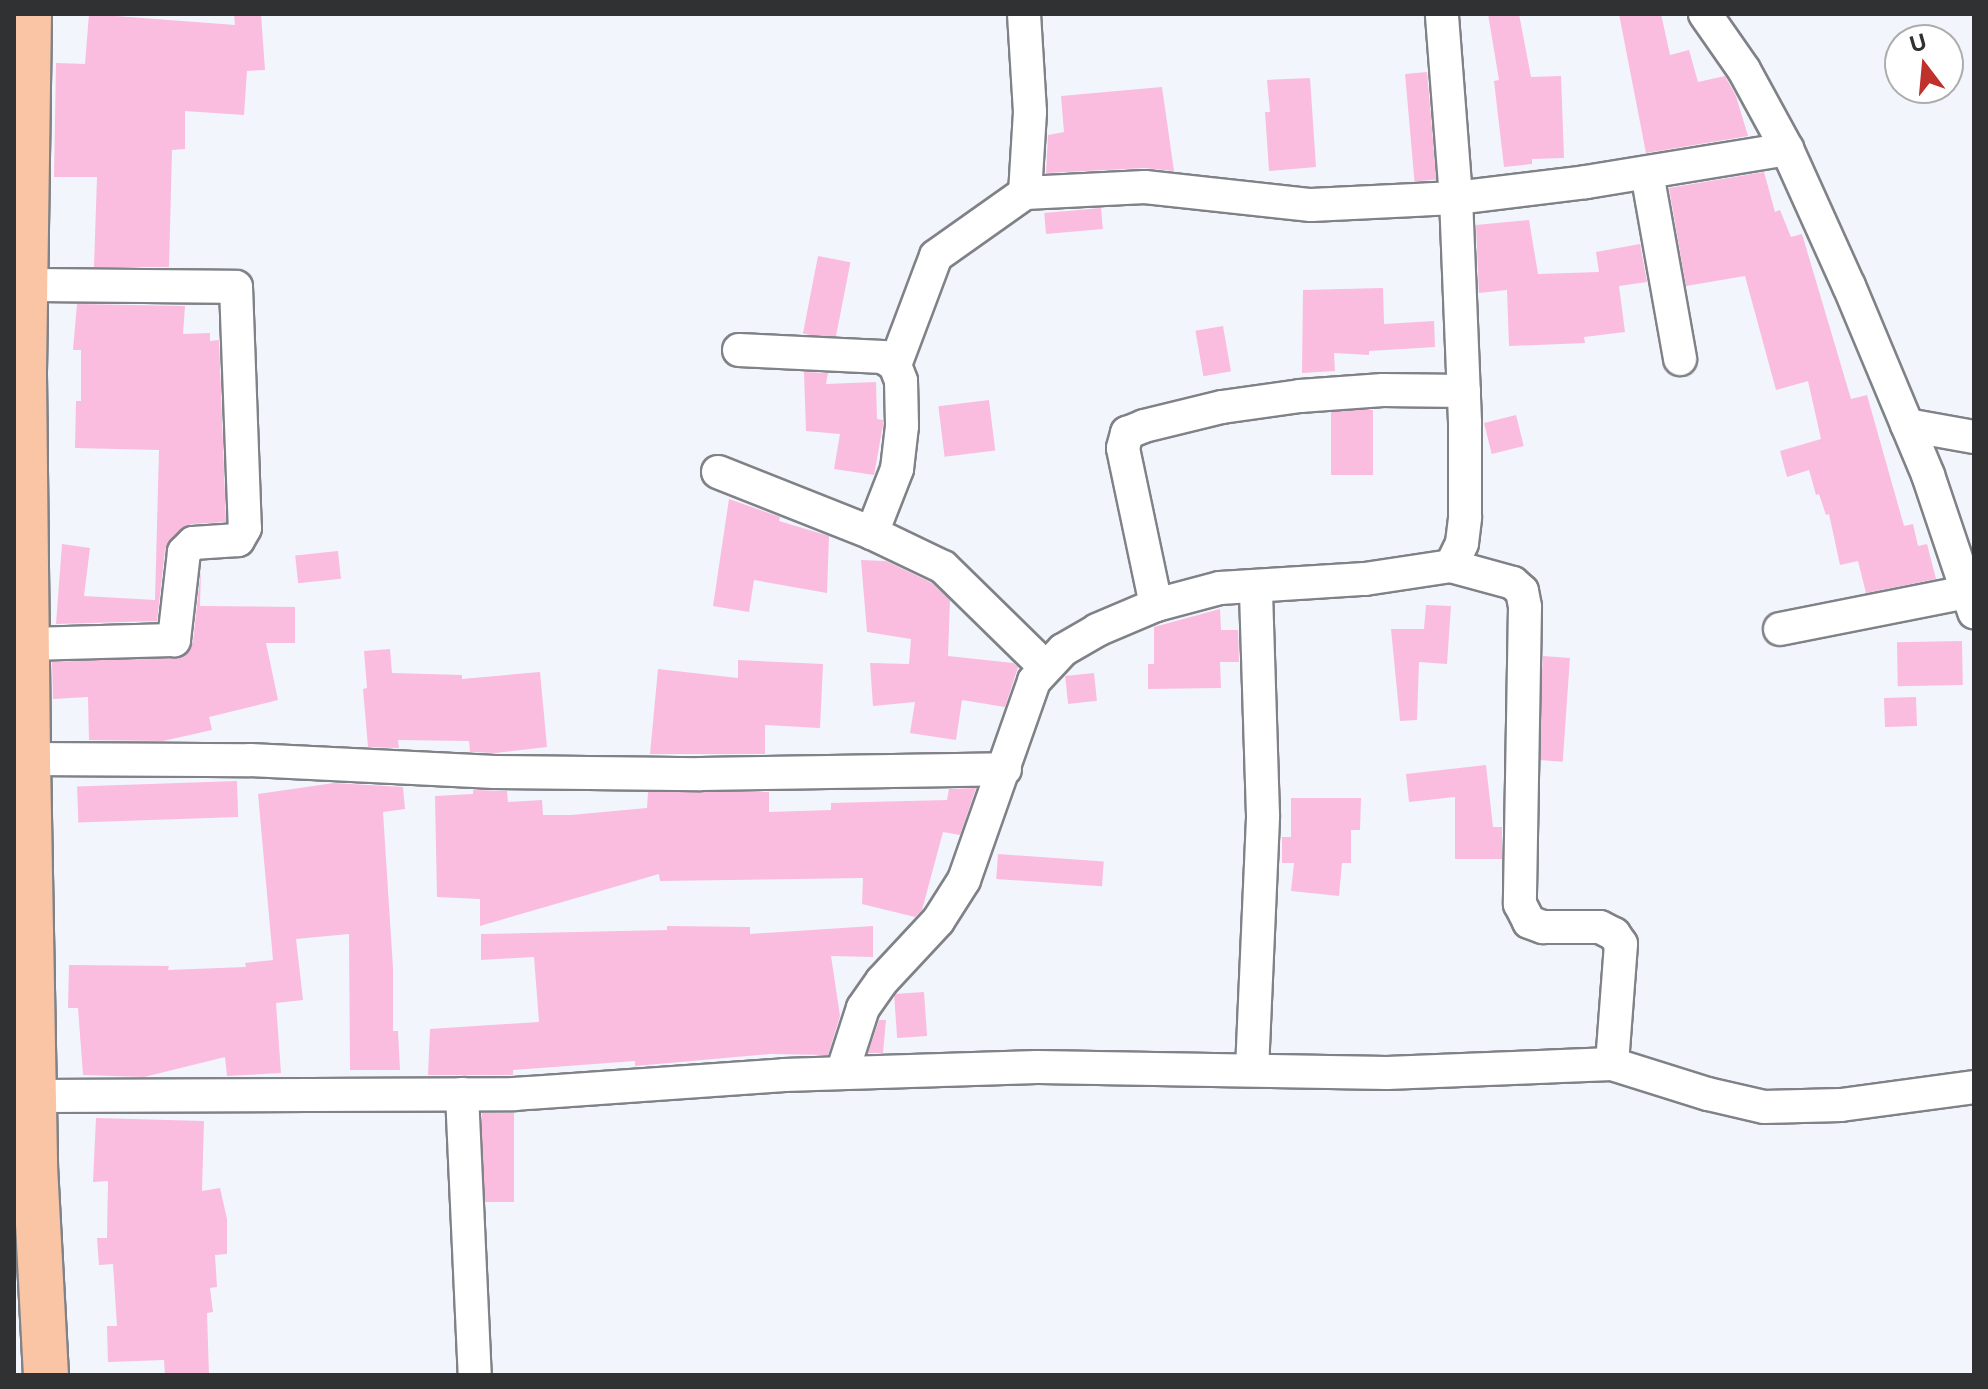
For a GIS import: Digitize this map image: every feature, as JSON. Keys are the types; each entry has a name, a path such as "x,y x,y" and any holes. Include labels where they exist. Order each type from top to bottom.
{"highway":[{"path":"29,14 25,285 27,644 36,1096 25,1169 46,1375"}],"street":[{"path":"1024,14 1030,112 1025,193"},
{"path":"1442,14 1456,198 1464,391 1465,517 1462,543 1451,566"},
{"path":"1705,14 1744,70 1787,149 1907,425 1970,602 1780,629"},
{"path":"895,365 936,256 1025,193 1145,187 1311,205 1456,198 1647,173 1787,149"},
{"path":"1647,173 1680,359"},
{"path":"25,285 236,287 245,528 238,540 193,543 184,552 174,640 27,644"},
{"path":"739,350 883,357 895,365 901,381 902,426 897,469 872,533"},
{"path":"1156,605 1123,448 1127,433 1222,407 1300,396 1383,390 1464,391"},
{"path":"1907,425 1974,437"},
{"path":"718,472 872,533 943,567 1045,667"},
{"path":"842,1073 863,1008 882,981 938,921 964,880 1034,681 1045,667 1097,630 1156,605 1220,588 1365,579 1451,566 1513,583 1522,591 1525,607 1520,904 1529,922 1543,927 1600,927 1614,934 1621,944 1612,1064"},
{"path":"1252,1070 1263,815 1256,586"},
{"path":"28,759 250,760 495,772 701,774 1005,769"},
{"path":"36,1096 462,1094 842,1073 1037,1067 1387,1073 1612,1064 1708,1094 1764,1107 1841,1105 1974,1087"},
{"path":"462,1094 475,1375"}],"building":[{"path":"89,14 235,25 234,14 261,14 265,70 247,71 244,115 185,111 185,149 172,150 169,267 94,267 97,177 54,177 56,63 85,64"},
{"path":"1488,14 1519,14 1531,77 1561,76 1564,158 1532,159 1532,164 1504,167 1494,81 1499,80"},
{"path":"1619,14 1661,14 1670,55 1689,50 1698,82 1725,76 1736,96 1748,136 1646,153"},
{"path":"1427,72 1436,180 1414,182 1405,74"},
{"path":"1310,78 1316,167 1269,171 1265,112 1270,112 1267,80"},
{"path":"1162,87 1174,171 1144,168 1046,173 1048,135 1064,132 1061,96"},
{"path":"1764,172 1775,212 1780,210 1791,237 1802,234 1851,399 1867,395 1904,526 1913,524 1918,546 1927,544 1936,579 1866,593 1858,561 1840,565 1829,514 1826,515 1819,494 1816,495 1809,470 1787,477 1780,451 1821,439 1808,381 1776,390 1745,276 1686,286 1669,188"},
{"path":"1101,208 1103,229 1046,234 1044,213"},
{"path":"1529,220 1538,274 1599,272 1596,252 1640,244 1647,282 1619,286 1625,332 1584,337 1585,343 1509,346 1507,290 1479,293 1476,225"},
{"path":"818,256 850,262 835,340 803,334"},
{"path":"1383,288 1384,324 1434,321 1435,347 1369,351 1369,355 1334,353 1335,371 1302,373 1303,290"},
{"path":"77,304 185,306 183,334 210,333 210,341 219,340 226,522 191,524 170,539 165,550 157,621 56,624 62,544 90,548 84,596 155,600 159,450 75,448 76,401 81,401 81,350 73,350"},
{"path":"1223,326 1231,371 1203,376 1195,331"},
{"path":"804,372 828,373 826,384 876,382 877,419 883,420 883,425 874,475 834,469 840,434 806,431"},
{"path":"989,400 995,451 945,457 938,406"},
{"path":"1331,410 1373,410 1373,475 1331,475"},
{"path":"1516,415 1524,446 1492,454 1484,423"},
{"path":"729,499 780,517 779,521 829,536 827,593 754,580 749,612 713,606"},
{"path":"338,551 341,579 298,583 295,555"},
{"path":"861,560 886,561 932,583 950,600 948,656 1013,663 1018,667 1005,707 962,700 956,740 910,733 915,702 873,706 870,663 909,664 911,639 867,632"},
{"path":"201,569 200,606 295,607 295,643 266,643 278,700 209,717 212,730 163,741 89,740 88,697 53,699 52,662 184,656 193,642"},
{"path":"1426,605 1451,606 1447,664 1419,662 1417,720 1400,721 1391,629 1424,629"},
{"path":"1220,609 1221,630 1238,630 1239,662 1220,662 1221,688 1148,689 1148,664 1154,664 1154,627"},
{"path":"1962,641 1963,685 1898,686 1897,642"},
{"path":"390,649 392,673 462,675 462,679 540,672 547,747 496,753 470,752 469,741 398,740 399,748 368,747 363,689 367,688 364,651"},
{"path":"1543,656 1570,658 1563,762 1536,760"},
{"path":"738,660 823,664 820,728 765,725 765,754 650,754 658,669 738,678"},
{"path":"1094,673 1097,701 1068,704 1065,676"},
{"path":"1916,697 1917,726 1885,727 1884,698"},
{"path":"1486,765 1493,827 1502,827 1502,859 1455,859 1455,797 1409,802 1406,774"},
{"path":"237,781 238,817 78,823 77,787"},
{"path":"334,783 403,787 405,809 383,812 393,968 393,1031 398,1031 400,1070 350,1070 349,934 296,939 303,1000 276,1003 281,1073 227,1076 225,1057 144,1077 83,1075 78,1008 68,1008 69,965 169,966 168,970 246,967 245,963 273,960 258,794"},
{"path":"976,788 960,835 943,832 922,910 915,917 862,904 863,878 660,881 659,874 480,926 480,899 437,897 435,796 473,794 473,790 507,791 508,802 542,800 543,815 571,815 647,808 648,792 769,792 769,812 831,810 831,803 947,800 949,789"},
{"path":"1291,798 1361,798 1360,830 1351,830 1351,863 1342,863 1339,896 1291,891 1294,863 1282,863 1282,837 1291,837"},
{"path":"998,854 1104,861 1102,886 996,879"},
{"path":"667,926 750,927 750,934 873,926 873,957 831,956 840,1016 828,1055 771,1054 635,1066 635,1061 513,1070 513,1075 428,1075 430,1029 539,1022 534,957 481,960 481,934 667,930"},
{"path":"924,992 927,1036 897,1038 894,994"},
{"path":"879,1020 886,1020 883,1053 868,1053"},
{"path":"482,1113 514,1113 514,1202 482,1202"},
{"path":"96,1118 204,1121 202,1191 220,1188 227,1219 227,1254 215,1255 217,1287 210,1288 213,1312 207,1313 209,1375 165,1375 164,1360 108,1362 107,1326 117,1326 113,1264 99,1265 97,1238 107,1238 108,1181 93,1182"}]}
